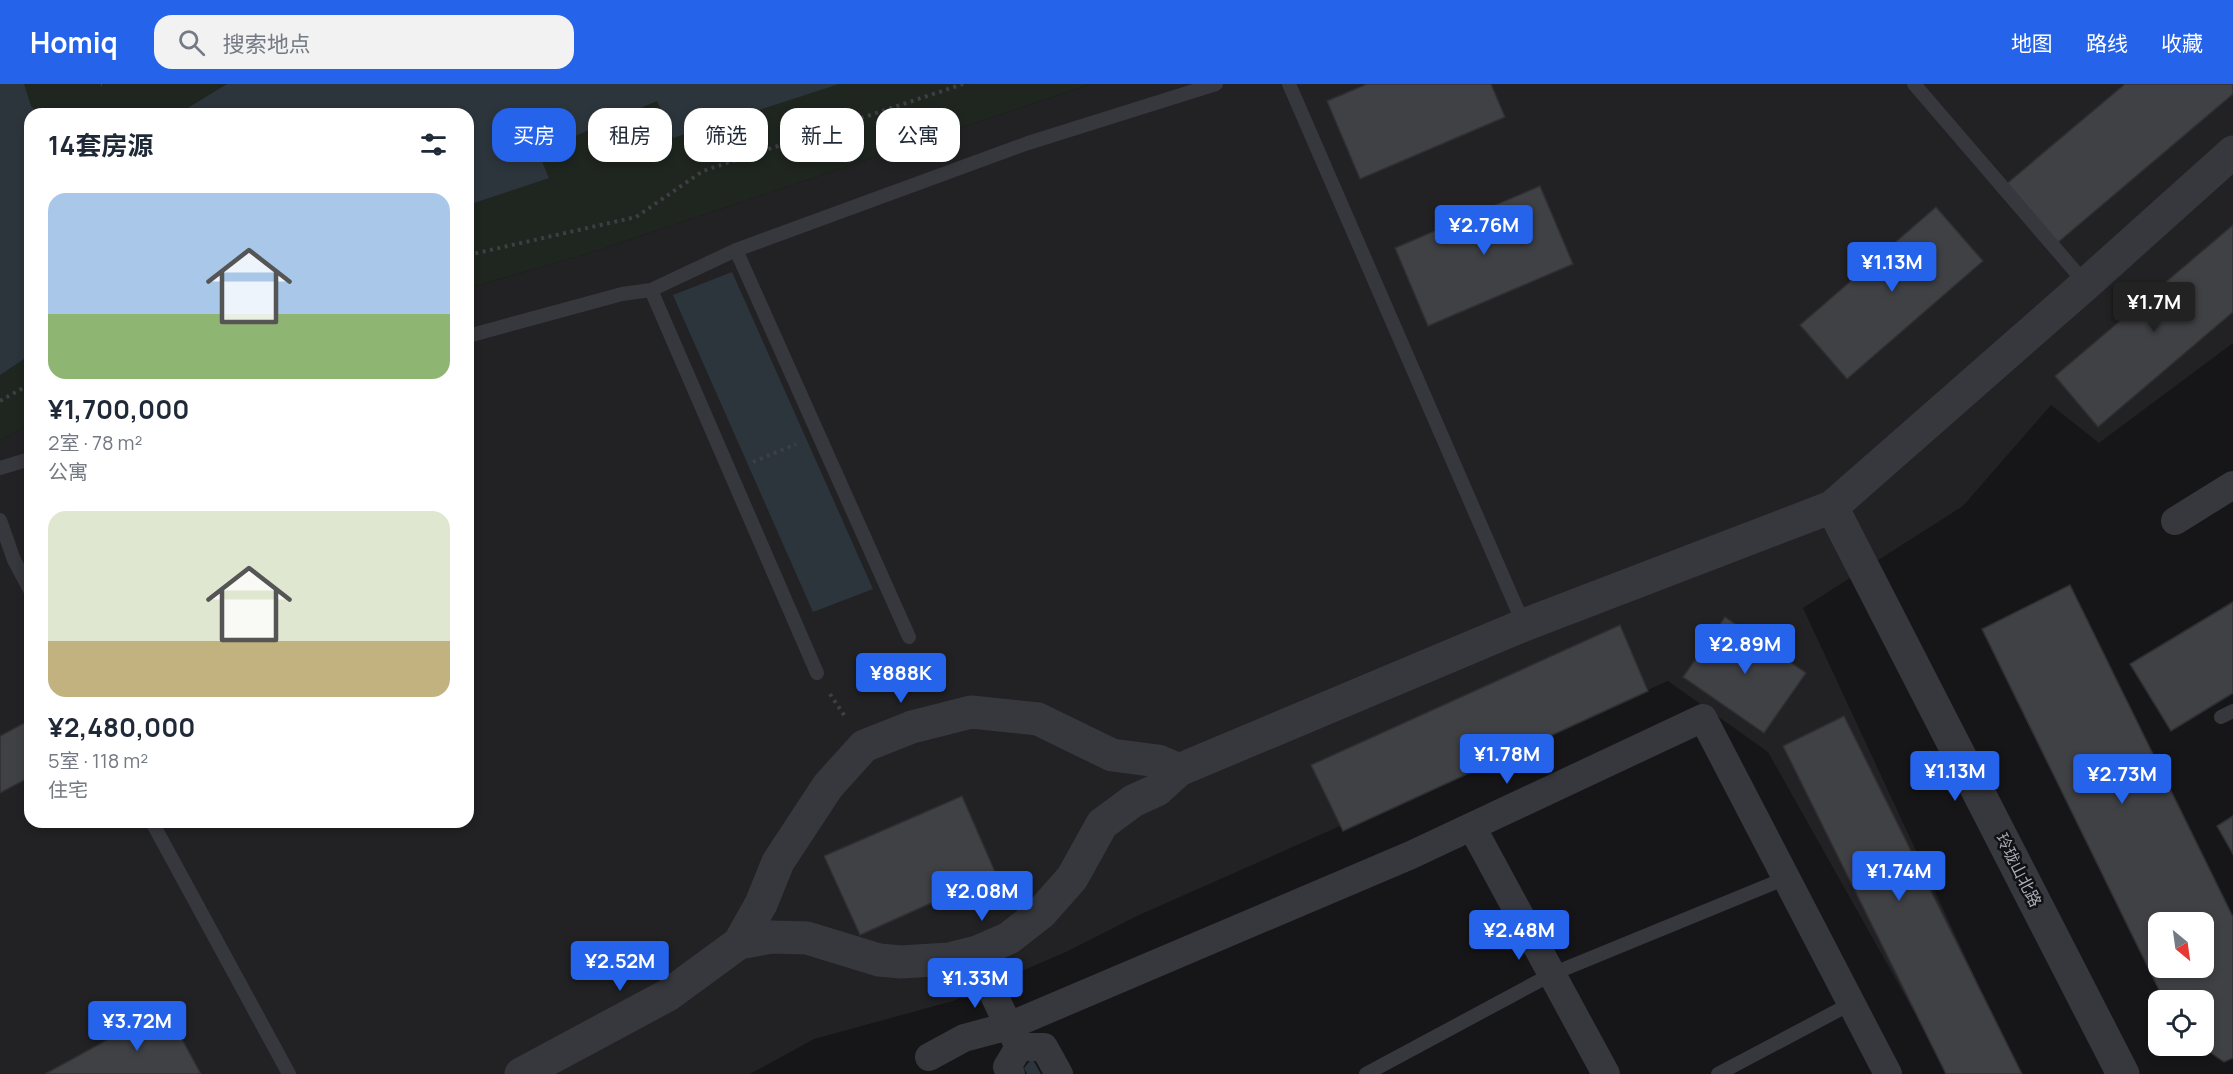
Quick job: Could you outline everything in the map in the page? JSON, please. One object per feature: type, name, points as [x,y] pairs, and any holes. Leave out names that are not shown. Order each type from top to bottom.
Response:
[{"type":"street","points":[[739,943],[772,937],[807,938],[879,960],[901,963],[949,959],[977,952],[1010,938],[1041,913],[1072,878],[1102,824],[1133,801],[1157,790],[1179,770],[1524,625],[1832,507],[2233,152]]},
{"type":"street","points":[[2175,521],[2233,485]]},
{"type":"street","name":"玲珑山北路","points":[[1832,507],[2123,1074]]},
{"type":"street","points":[[521,1074],[668,995],[739,943],[761,904],[778,861],[828,786],[864,746],[912,727],[971,712],[1038,719],[1112,756],[1158,761],[1179,770]]},
{"type":"street","points":[[1013,1049],[1411,855],[1703,718],[1888,1074]]},
{"type":"street","points":[[1472,827],[1606,1074]]},
{"type":"street","points":[[977,952],[1013,1049]]},
{"type":"street","points":[[929,1057],[964,1038],[1013,1049],[1044,1047],[1059,1074]]},
{"type":"lane","points":[[474,334],[622,294],[651,290],[736,250],[1028,143],[1216,84]]},
{"type":"lane","points":[[1289,84],[1524,625]]},
{"type":"lane","points":[[1914,84],[2086,284]]},
{"type":"lane","points":[[736,250],[909,637]]},
{"type":"lane","points":[[651,290],[817,673]]},
{"type":"lane","points":[[0,468],[24,461]]},
{"type":"lane","points":[[0,520],[14,560],[24,579]]},
{"type":"lane","points":[[155,828],[288,1074]]},
{"type":"lane","points":[[1366,1074],[1552,974],[1786,878]]},
{"type":"lane","points":[[1718,1074],[1851,1002]]},
{"type":"path","points":[[474,254],[636,217],[703,171],[963,84]]},
{"type":"path","points":[[0,400],[24,387]]},
{"type":"path","points":[[730,471],[818,434]]},
{"type":"path","points":[[909,637],[942,719]]},
{"type":"path","points":[[817,673],[864,746]]},
{"type":"shaded area","points":[[0,84],[1091,84],[960,128],[960,108],[876,108],[876,157],[864,161],[864,108],[780,108],[780,162],[860,162],[590,253],[474,286],[474,108],[24,108],[24,427],[0,441]]},
{"type":"shaded area","points":[[0,84],[24,84],[33,108],[24,108],[24,359],[0,375]]},
{"type":"shaded area","points":[[227,84],[839,84],[765,108],[684,108],[684,134],[673,138],[672,108],[660,108],[657,101],[641,108],[588,108],[588,131],[576,136],[576,108],[492,108],[492,162],[542,162],[549,178],[474,203],[474,108],[188,108]]},
{"type":"shaded area","points":[[1091,84],[2233,84],[2233,343],[2099,443],[2051,405],[1963,506],[1803,608],[2020,1074],[1949,1074],[1768,752],[1668,681],[1139,915],[1068,951],[953,1001],[814,1039],[750,1074],[0,1074],[0,441],[24,427],[24,828],[474,828],[474,286],[590,253],[876,157],[876,162],[960,162],[960,128]]},
{"type":"shaded area","points":[[732,272],[873,589],[813,612],[673,295]]},
{"type":"shaded area","points":[[1032,1058],[1041,1074],[1027,1074],[1024,1068]]},
{"type":"building","points":[[1367,84],[1491,84],[1505,117],[1360,179],[1327,101]]},
{"type":"building","points":[[2125,84],[2233,84],[2233,94],[2049,250],[1998,191]]},
{"type":"building","points":[[1540,186],[1573,264],[1428,326],[1395,248]]},
{"type":"building","points":[[1936,207],[1983,261],[1847,379],[1800,325]]},
{"type":"building","points":[[2233,225],[2233,312],[2098,427],[2055,376]]},
{"type":"building","points":[[2070,585],[2233,917],[2233,1058],[2224,1062],[2214,1055],[2214,990],[2159,990],[2153,978],[2214,978],[2214,912],[2148,912],[2148,967],[1982,629]]},
{"type":"building","points":[[2233,602],[2233,693],[2171,731],[2130,664]]},
{"type":"building","points":[[1725,617],[1806,673],[1764,733],[1683,677]]},
{"type":"building","points":[[1620,625],[1648,691],[1343,831],[1311,765]]},
{"type":"building","points":[[1844,716],[2022,1074],[1946,1074],[1783,746]]},
{"type":"building","points":[[24,723],[24,780],[0,793],[0,736]]},
{"type":"building","points":[[962,796],[996,874],[860,935],[824,856]]},
{"type":"building","points":[[2233,816],[2233,854],[2217,826]]},
{"type":"building","points":[[165,1008],[201,1074],[45,1074]]}]
